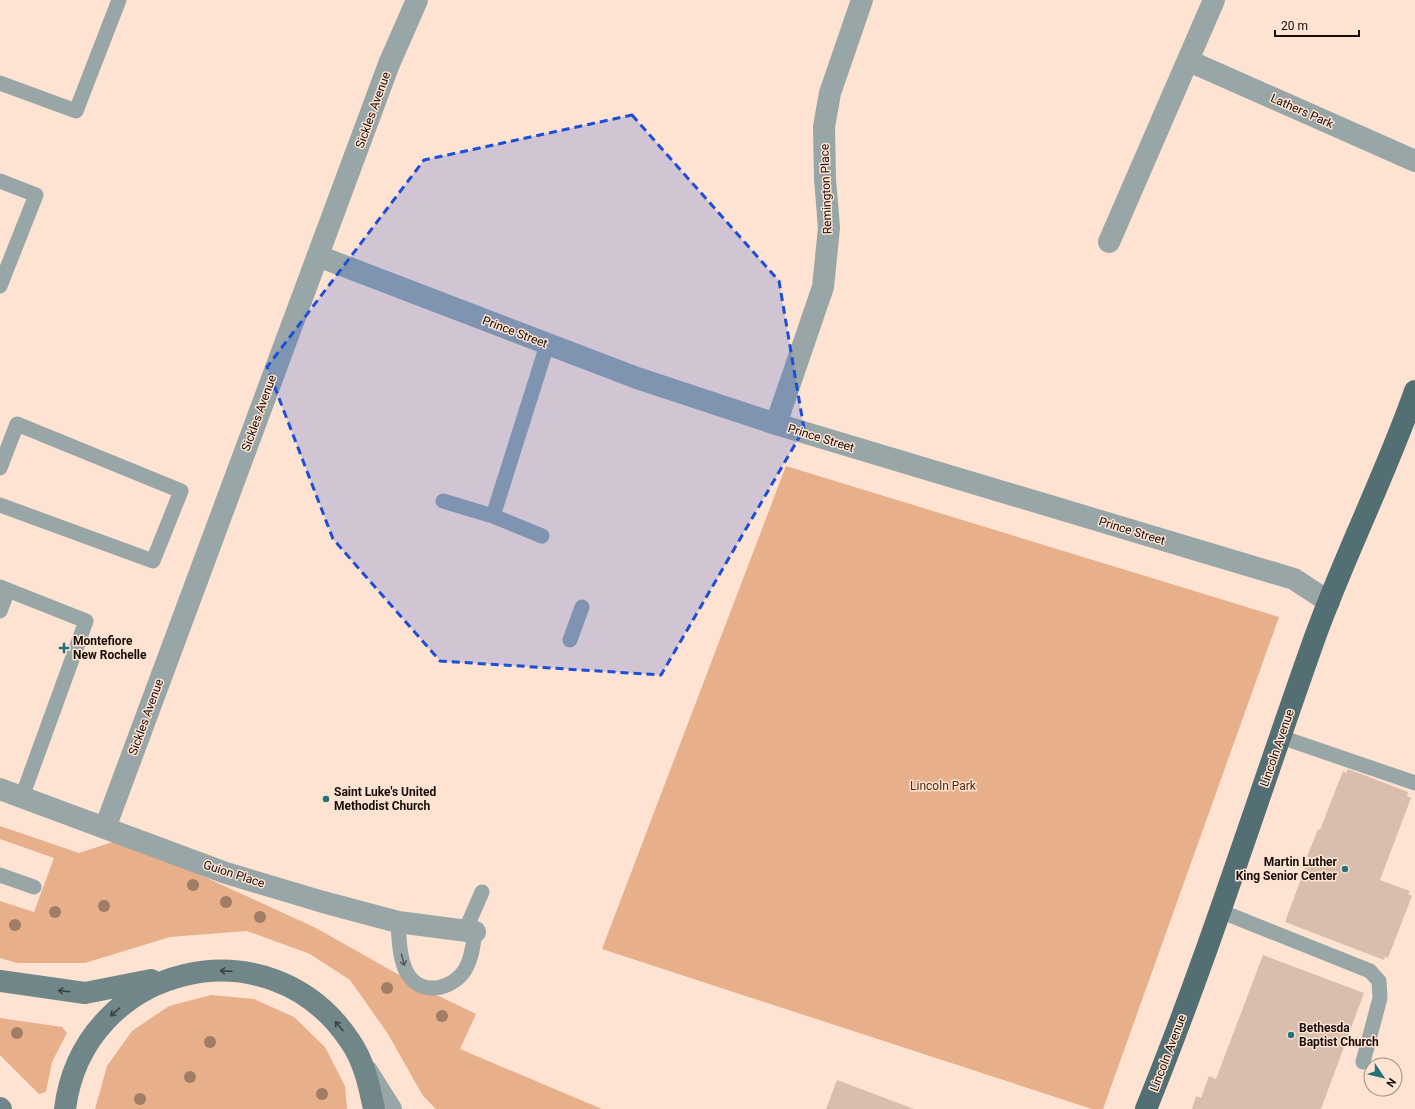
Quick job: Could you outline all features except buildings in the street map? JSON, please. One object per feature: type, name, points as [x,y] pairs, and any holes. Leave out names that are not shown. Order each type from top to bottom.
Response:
[{"type":"main road","name":"Lincoln Avenue","points":[[1146,1109],[1166,1060],[1220,911],[1329,602],[1411,417],[1415,391]]},
{"type":"main road","points":[[0,981],[85,993],[185,974],[225,970],[248,972],[268,978],[307,996],[324,1010],[339,1026],[360,1059],[369,1084],[374,1109]]},
{"type":"main road","points":[[65,1109],[73,1074],[82,1053],[95,1033],[110,1015],[128,1000],[147,988],[185,974]]},
{"type":"street","name":"Sickles Avenue","points":[[105,828],[389,64],[417,0]]},
{"type":"street","name":"Remington Place","points":[[776,424],[823,287],[829,228],[825,179],[824,127],[830,93],[862,0]]},
{"type":"street","points":[[1109,242],[1189,61],[1214,0]]},
{"type":"street","name":"Lathers Park","points":[[1189,61],[1415,161]]},
{"type":"street","name":"Prince Street","points":[[318,256],[609,368],[776,424],[1294,579],[1329,602]]},
{"type":"street","name":"Guion Place","points":[[0,789],[226,873],[323,902],[398,922],[470,932]]},
{"type":"street","points":[[360,1059],[391,1109]]},
{"type":"lane","points":[[0,83],[76,111],[119,0]]},
{"type":"lane","points":[[0,181],[36,195],[0,286]]},
{"type":"lane","points":[[493,516],[547,345]]},
{"type":"lane","points":[[0,468],[17,424],[181,491],[153,561],[0,505]]},
{"type":"lane","points":[[443,501],[493,516],[542,536]]},
{"type":"lane","points":[[0,612],[4,589],[86,621],[22,797]]},
{"type":"lane","points":[[570,640],[582,607]]},
{"type":"lane","points":[[1281,737],[1415,783]]},
{"type":"lane","points":[[0,875],[34,887]]},
{"type":"lane","points":[[398,922],[401,953],[406,971],[416,982],[426,987],[436,989],[446,986],[465,970],[471,957],[470,932],[482,892]]},
{"type":"lane","points":[[1220,911],[1370,971],[1379,981],[1380,998],[1364,1057]]},
{"type":"highlighted area","points":[[632,115],[779,281],[804,429],[661,675],[440,661],[333,539],[267,367],[424,160]]},
{"type":"green space","name":"Lincoln Park","points":[[786,466],[1279,617],[1103,1109],[1092,1109],[602,949]]},
{"type":"green space","points":[[0,826],[79,853],[122,839],[316,928],[424,989],[476,1014],[460,1049],[602,1109],[436,1109],[423,1096],[388,1034],[350,980],[310,954],[247,931],[170,937],[85,963],[17,963],[0,958],[0,901],[34,912],[54,858],[0,839]]},
{"type":"green space","points":[[211,995],[254,999],[294,1017],[325,1047],[345,1086],[347,1109],[95,1109],[107,1066],[132,1031],[169,1006]]},
{"type":"green space","points":[[0,1018],[62,1027],[67,1033],[52,1062],[46,1092],[39,1094],[0,1055]]},
{"type":"place","name":"Montefiore New Rochelle","points":[[64,648]]},
{"type":"place","name":"Saint Luke's United Methodist Church","points":[[326,799]]},
{"type":"place","name":"Martin Luther King Senior Center","points":[[1345,869]]},
{"type":"place","name":"Bethesda Baptist Church","points":[[1291,1035]]}]
